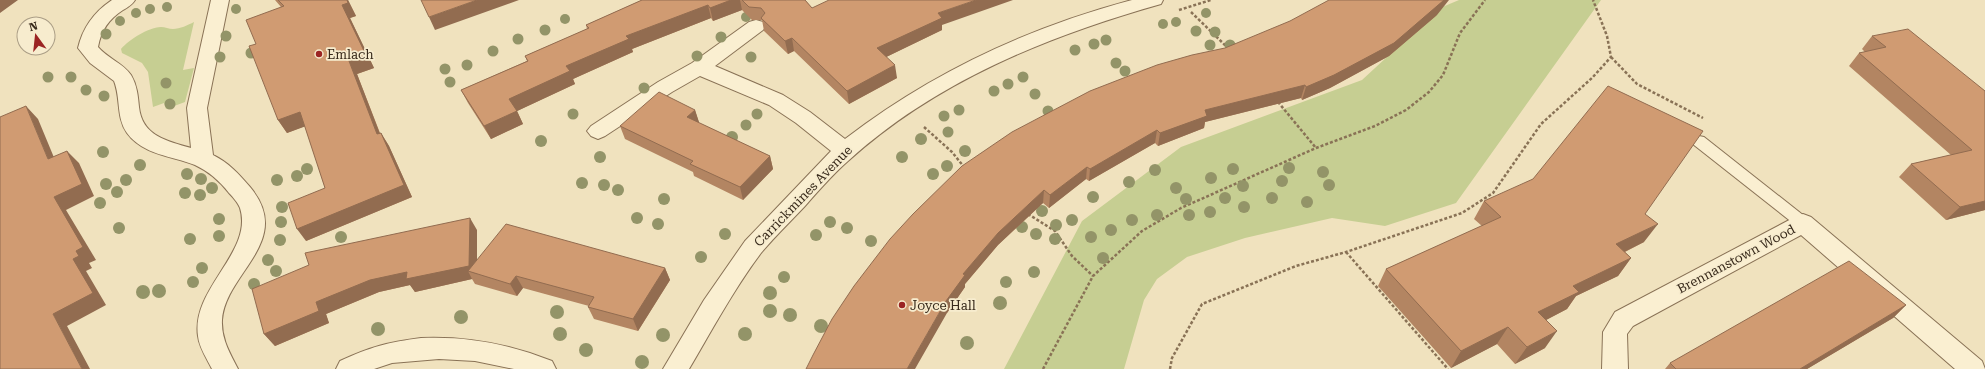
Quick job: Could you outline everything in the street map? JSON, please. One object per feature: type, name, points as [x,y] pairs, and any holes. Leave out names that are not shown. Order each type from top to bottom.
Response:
[{"type":"street","points":[[126,0],[103,15],[94,26],[88,48],[97,59],[122,76],[126,84],[131,121],[134,128],[153,143],[168,151],[203,160],[219,169],[231,179],[251,205],[253,216],[252,229],[245,250],[214,304],[211,317],[210,334],[215,351],[225,369]]},
{"type":"street","points":[[203,160],[197,108],[220,0]]},
{"type":"street","name":"Carrickmines Avenue","points":[[676,369],[753,247],[845,151],[906,106],[954,76],[1008,49],[1091,18],[1154,0]]},
{"type":"street","points":[[598,131],[699,68],[756,26]]},
{"type":"street","points":[[699,68],[750,87],[777,101],[811,124],[845,151]]},
{"type":"street","name":"Brennanstown Wood","points":[[1615,369],[1615,332],[1624,319],[1803,224],[1973,369]]},
{"type":"street","points":[[349,369],[381,355],[415,350],[446,348],[478,350],[506,356],[543,369]]},
{"type":"lane","points":[[1699,141],[1803,224]]},
{"type":"path","points":[[1176,10],[1211,0]]},
{"type":"path","points":[[1043,369],[1093,276],[1142,231],[1181,208],[1316,148],[1375,126],[1406,110],[1429,92],[1443,75],[1460,33],[1485,0]]},
{"type":"path","points":[[1170,369],[1172,358],[1202,304],[1283,271],[1346,252],[1462,213],[1493,193],[1541,124],[1592,78],[1611,57],[1607,36],[1593,0]]},
{"type":"path","points":[[1191,12],[1230,50]]},
{"type":"path","points":[[1276,99],[1316,148]]},
{"type":"path","points":[[924,127],[952,152],[969,172]]},
{"type":"path","points":[[1026,213],[1055,231],[1072,256],[1093,276]]},
{"type":"path","points":[[1346,252],[1448,369]]},
{"type":"green space","points":[[1459,0],[1601,0],[1456,203],[1385,226],[1332,218],[1245,238],[1187,257],[1157,279],[1144,300],[1124,369],[1004,369],[1082,221],[1181,147],[1362,80],[1440,8]]},
{"type":"green space","points":[[194,22],[183,70],[194,68],[185,102],[166,109],[164,103],[153,107],[148,72],[142,63],[122,53],[121,49],[129,41],[150,29],[161,27],[176,29]]},
{"type":"building","points":[[278,0],[347,0],[348,3],[342,5],[366,55],[349,61],[377,134],[381,133],[404,185],[297,229],[288,203],[325,188],[300,112],[278,120],[249,46],[256,44],[246,20],[284,6]]},
{"type":"building","points":[[421,0],[477,0],[429,17]]},
{"type":"building","points":[[642,0],[731,0],[710,8],[708,5],[626,36],[629,39],[566,66],[570,71],[509,99],[517,111],[484,126],[461,90],[528,61],[525,56],[589,28],[586,25]]},
{"type":"building","points":[[742,0],[805,0],[812,8],[829,0],[976,0],[938,13],[942,18],[877,48],[895,65],[847,91],[792,38],[785,41],[761,18],[765,13],[761,8],[749,7]]},
{"type":"building","points":[[1329,0],[1444,0],[1394,43],[1334,75],[1306,87],[1305,85],[1205,110],[1207,116],[1160,133],[1157,130],[1090,169],[1087,167],[1050,195],[1044,190],[998,233],[963,274],[965,275],[946,301],[907,369],[806,369],[832,319],[854,286],[890,239],[962,166],[1012,132],[1090,91],[1157,65],[1192,55],[1225,48],[1290,21]]},
{"type":"building","points":[[1908,29],[1985,91],[1985,201],[1960,207],[1911,164],[1972,150],[1859,53],[1886,47],[1872,36]]},
{"type":"building","points":[[1608,86],[1703,131],[1645,214],[1658,224],[1616,244],[1631,258],[1573,286],[1579,292],[1538,312],[1557,331],[1527,347],[1508,327],[1461,351],[1386,269],[1501,217],[1484,201],[1533,179]]},
{"type":"building","points":[[659,92],[695,110],[687,117],[770,156],[740,187],[690,164],[693,161],[620,126]]},
{"type":"building","points":[[26,106],[48,159],[67,151],[82,184],[54,197],[83,247],[76,251],[79,256],[73,259],[93,293],[53,314],[82,369],[0,369],[0,117]]},
{"type":"building","points":[[470,218],[469,266],[406,279],[407,272],[370,280],[316,302],[319,311],[264,334],[252,289],[309,265],[305,253]]},
{"type":"building","points":[[506,224],[665,268],[633,319],[588,307],[594,297],[516,276],[510,284],[468,271]]},
{"type":"building","points":[[1849,261],[1906,305],[1800,369],[1676,369],[1670,363]]},
{"type":"place","name":"Emlach","points":[[319,54]]},
{"type":"place","name":"Joyce Hall","points":[[902,305]]}]
